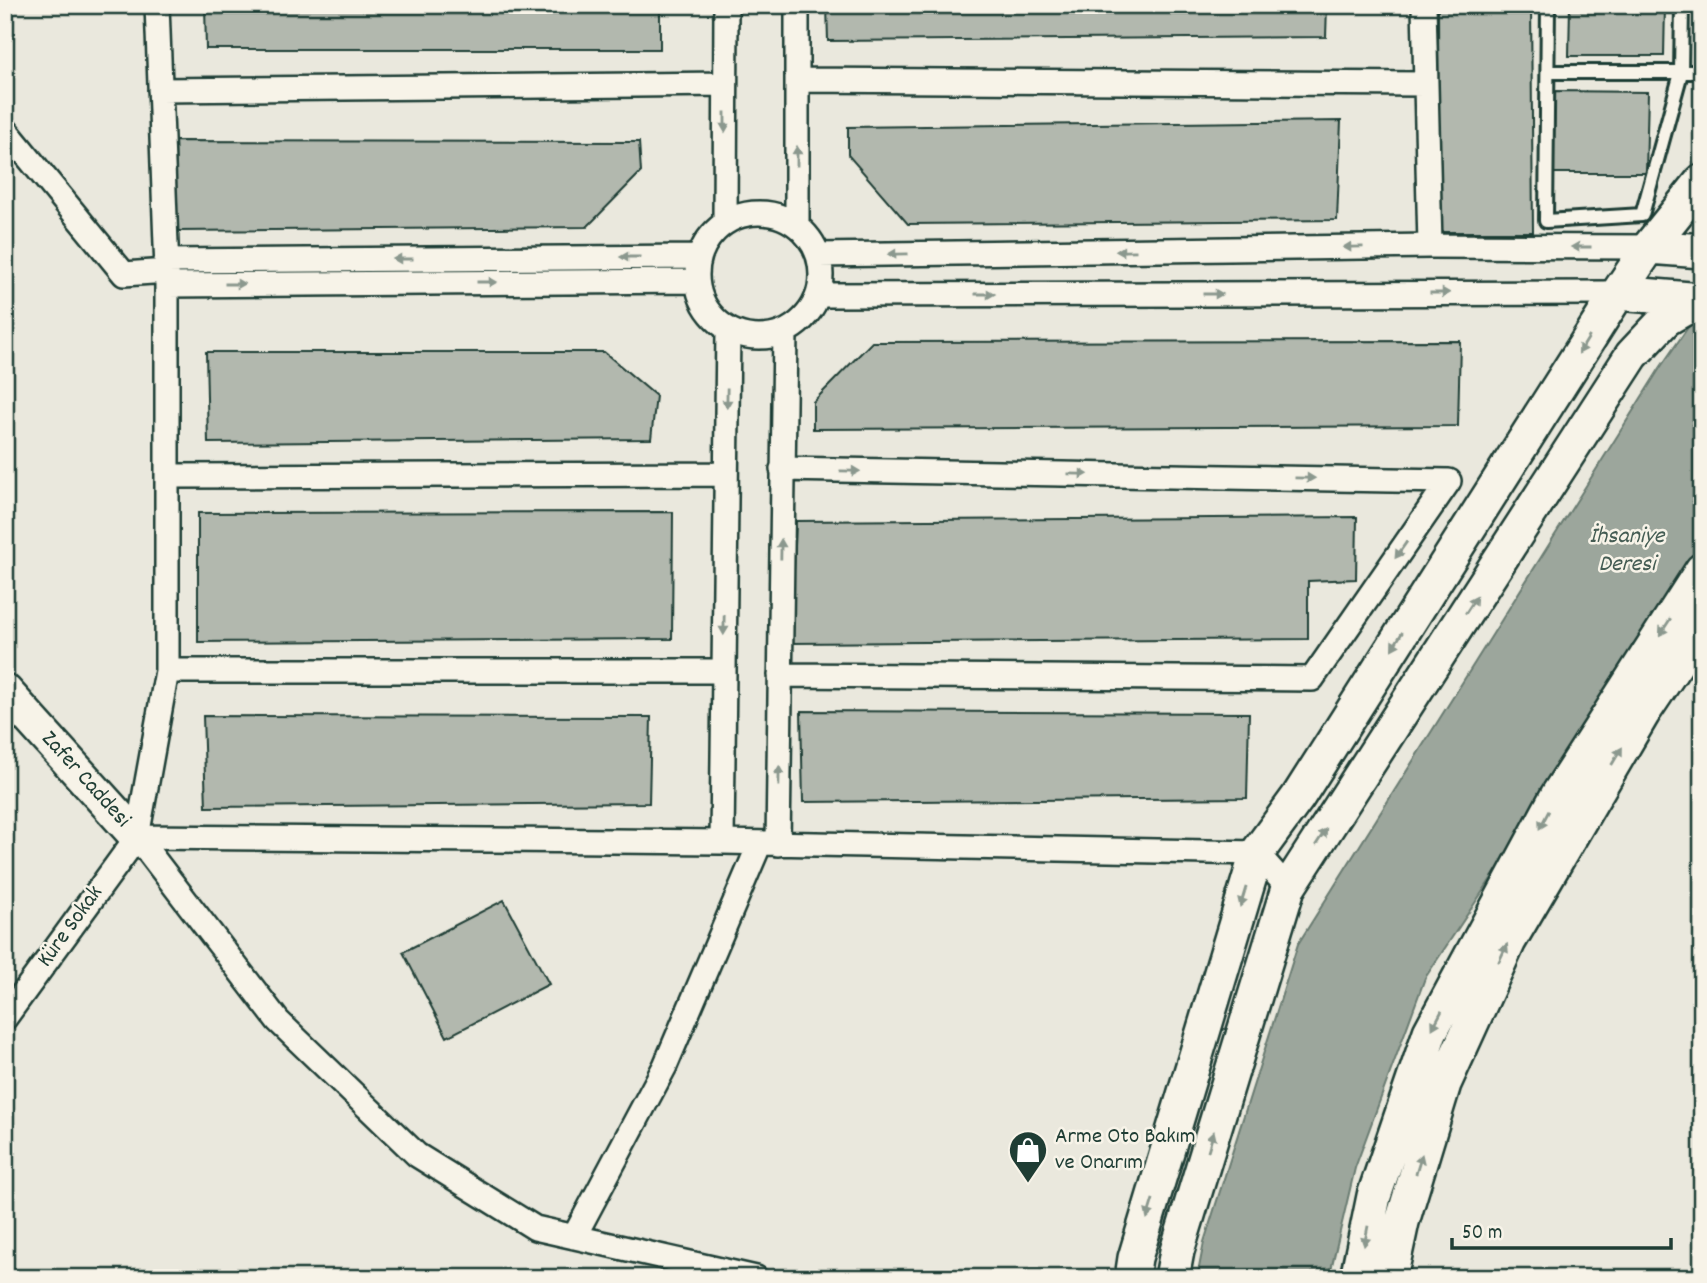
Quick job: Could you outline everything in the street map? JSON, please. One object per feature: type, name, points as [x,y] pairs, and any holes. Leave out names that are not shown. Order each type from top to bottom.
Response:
[{"type":"main road","points":[[1132,1278],[1135,1258],[1257,853],[1298,797],[1618,293],[1649,247],[1702,181]]},
{"type":"main road","points":[[1649,247],[1702,251]]},
{"type":"main road","points":[[1618,293],[1701,300]]},
{"type":"main road","points":[[1172,1278],[1177,1251],[1289,888],[1632,355],[1666,319],[1701,300]]},
{"type":"main road","points":[[1357,1278],[1374,1196],[1430,1032],[1557,796],[1702,570]]},
{"type":"main road","points":[[1390,1278],[1402,1222],[1444,1084],[1509,941],[1643,713],[1702,625]]},
{"type":"main road","name":"Zafer Caddesi","points":[[5,691],[137,837]]},
{"type":"street","points":[[157,5],[167,272],[167,671],[137,837],[278,1021],[417,1155],[535,1228],[756,1278]]},
{"type":"street","points":[[725,222],[726,5]]},
{"type":"street","points":[[797,5],[797,225]]},
{"type":"street","points":[[1424,5],[1430,246]]},
{"type":"street","points":[[798,80],[1426,84]]},
{"type":"street","points":[[160,90],[725,84]]},
{"type":"street","points":[[5,129],[124,274],[699,257]]},
{"type":"street","points":[[749,213],[774,213],[797,225],[810,238],[819,255],[822,275],[819,295],[805,317],[785,332],[766,337],[746,336],[728,330],[713,317],[701,300],[696,281],[699,257],[708,237],[725,222],[749,213]]},
{"type":"street","points":[[819,255],[1430,246],[1649,247]]},
{"type":"street","points":[[167,272],[696,281]]},
{"type":"street","points":[[819,295],[1618,293]]},
{"type":"street","points":[[722,842],[728,330]]},
{"type":"street","points":[[574,1237],[665,1066],[769,844],[780,675],[785,332]]},
{"type":"street","points":[[780,675],[1312,679],[1449,481],[782,469]]},
{"type":"street","points":[[167,476],[725,474]]},
{"type":"street","points":[[167,671],[724,671]]},
{"type":"street","points":[[137,837],[722,842],[1257,853],[1289,888]]},
{"type":"street","name":"Küre Sokak","points":[[5,1018],[137,837]]},
{"type":"lane","points":[[1548,5],[1546,221],[1642,215],[1681,73],[1682,5]]},
{"type":"lane","points":[[1549,72],[1702,72]]},
{"type":"water","name":"İhsaniye Deresi","points":[[1702,307],[1702,562],[1425,978],[1355,1168],[1329,1278],[1197,1278],[1204,1242],[1298,944],[1660,368]]},
{"type":"building","points":[[205,5],[660,5],[660,49],[206,49]]},
{"type":"building","points":[[827,5],[1327,5],[1326,37],[828,41]]},
{"type":"building","points":[[1438,5],[1531,5],[1533,232],[1439,232]]},
{"type":"building","points":[[1570,5],[1665,5],[1664,56],[1569,56]]},
{"type":"building","points":[[1553,91],[1648,92],[1646,173],[1552,173]]},
{"type":"building","points":[[1341,121],[1337,220],[908,224],[848,155],[848,127]]},
{"type":"building","points":[[175,141],[639,142],[641,172],[587,227],[177,231]]},
{"type":"building","points":[[1460,341],[1458,426],[813,429],[813,402],[872,342]]},
{"type":"building","points":[[206,352],[604,352],[656,396],[651,439],[208,443]]},
{"type":"building","points":[[673,512],[672,639],[198,642],[198,513]]},
{"type":"building","points":[[1357,517],[1356,579],[1308,581],[1308,639],[791,643],[796,521]]},
{"type":"building","points":[[801,711],[1249,713],[1247,798],[803,802]]},
{"type":"building","points":[[203,716],[651,717],[649,803],[206,807]]},
{"type":"building","points":[[504,900],[549,984],[447,1037],[403,952]]},
{"type":"place","name":"Arme Oto Bakım ve Onarım","points":[[1028,1184]]}]
